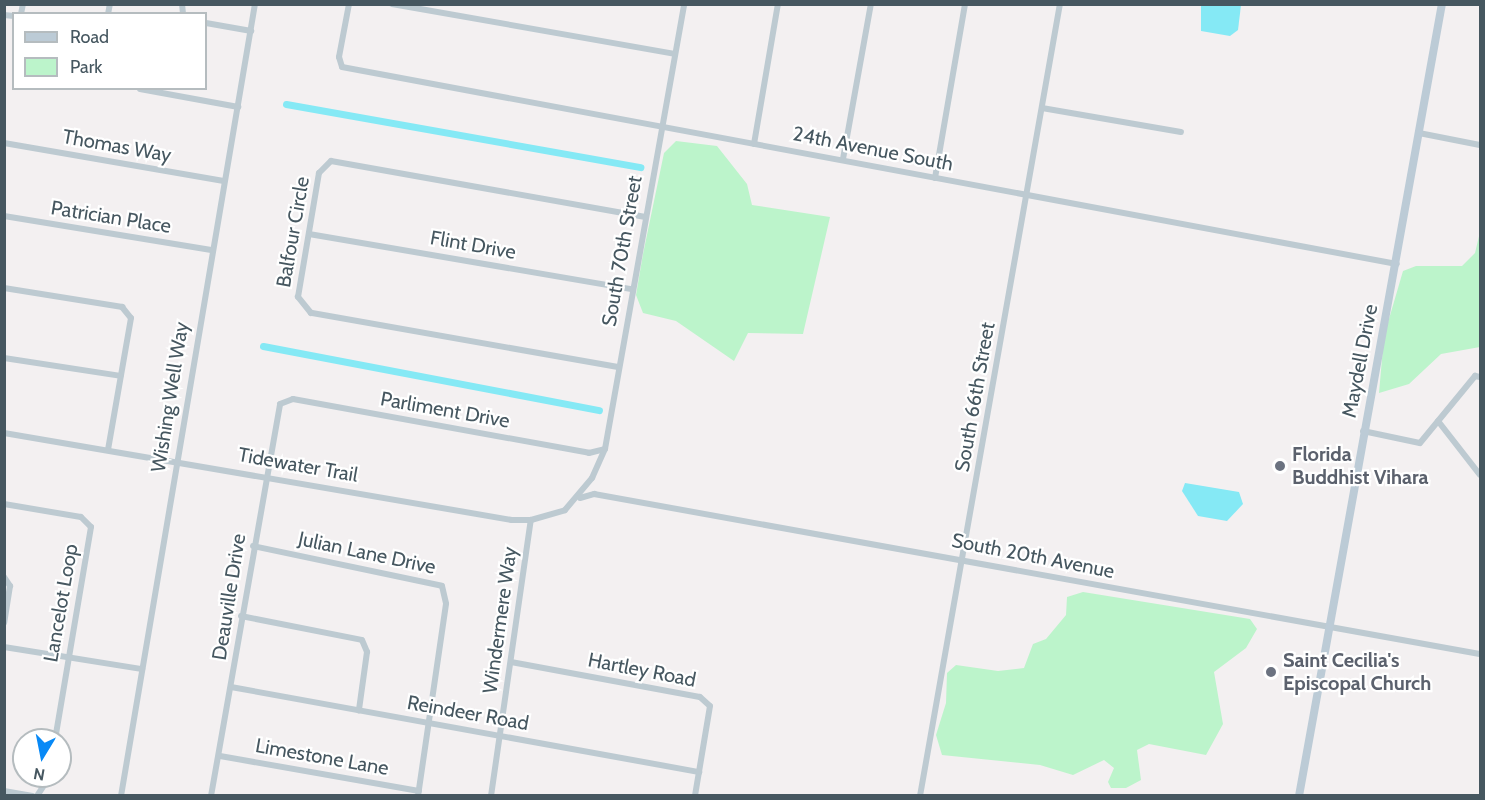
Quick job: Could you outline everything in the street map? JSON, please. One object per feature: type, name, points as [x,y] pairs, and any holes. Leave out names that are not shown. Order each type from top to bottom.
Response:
[{"type":"street","name":"Wishing Well Way","points":[[121,795],[211,250],[255,4]]},
{"type":"street","name":"24th Avenue South","points":[[349,4],[339,57],[342,67],[662,128],[843,159],[1026,197],[1397,264]]},
{"type":"street","points":[[392,4],[675,54]]},
{"type":"street","name":"South 70th Street","points":[[580,498],[605,449],[631,289],[684,4]]},
{"type":"street","points":[[754,144],[778,4]]},
{"type":"street","points":[[843,159],[871,4]]},
{"type":"street","points":[[935,178],[965,4]]},
{"type":"street","name":"South 66th Street","points":[[920,795],[964,559],[1060,4]]},
{"type":"street","name":"Maydell Drive","points":[[1299,795],[1363,431],[1397,264],[1442,4]]},
{"type":"street","points":[[207,23],[251,31]]},
{"type":"street","points":[[146,90],[238,106]]},
{"type":"street","points":[[1042,108],[1181,132]]},
{"type":"street","points":[[1419,133],[1480,145]]},
{"type":"street","name":"Thomas Way","points":[[4,143],[224,181]]},
{"type":"street","name":"Balfour Circle","points":[[618,367],[304,310],[298,297],[320,173],[332,161],[644,217]]},
{"type":"street","name":"Patrician Place","points":[[4,216],[211,250]]},
{"type":"street","name":"Flint Drive","points":[[309,234],[631,289]]},
{"type":"street","points":[[4,288],[122,307],[131,318],[108,450]]},
{"type":"street","points":[[4,358],[121,376]]},
{"type":"street","points":[[1363,431],[1420,443],[1475,376],[1480,377]]},
{"type":"street","name":"Parliment Drive","points":[[280,404],[293,399],[589,453],[605,449]]},
{"type":"street","name":"Deauville Drive","points":[[212,795],[253,546],[280,404]]},
{"type":"street","points":[[1438,421],[1480,475]]},
{"type":"street","name":"Tidewater Trail","points":[[4,433],[531,520],[565,510],[580,498]]},
{"type":"street","name":"South 20th Avenue","points":[[580,498],[594,494],[1480,654]]},
{"type":"street","name":"Lancelot Loop","points":[[4,504],[81,517],[91,527],[57,728]]},
{"type":"street","name":"Windermere Way","points":[[491,795],[531,520]]},
{"type":"street","name":"Julian Lane Drive","points":[[253,546],[442,586],[446,604],[418,793]]},
{"type":"street","points":[[4,577],[10,586],[4,623]]},
{"type":"street","points":[[241,616],[362,640],[368,652],[359,710]]},
{"type":"street","points":[[4,647],[142,669]]},
{"type":"street","name":"Hartley Road","points":[[511,662],[700,697],[710,706],[695,795]]},
{"type":"street","name":"Reindeer Road","points":[[231,687],[699,772]]},
{"type":"street","name":"Limestone Lane","points":[[220,756],[418,793]]},
{"type":"street","points":[[4,791],[33,795]]},
{"type":"green space","points":[[676,141],[717,146],[747,184],[752,205],[830,217],[803,334],[748,333],[734,361],[676,321],[643,313],[636,295],[643,254],[664,153]]},
{"type":"green space","points":[[1480,232],[1480,347],[1441,354],[1409,384],[1379,393],[1384,336],[1403,271],[1416,266],[1462,266],[1475,253]]},
{"type":"green space","points":[[1083,592],[1250,619],[1257,629],[1246,648],[1214,672],[1223,724],[1206,755],[1149,744],[1137,750],[1141,780],[1126,788],[1111,788],[1108,782],[1114,768],[1104,760],[1073,775],[1040,765],[942,755],[936,735],[946,703],[947,673],[956,665],[998,671],[1024,668],[1033,644],[1046,639],[1066,615],[1067,597]]},
{"type":"water","points":[[1201,5],[1241,5],[1238,30],[1230,36],[1201,31]]},
{"type":"water","points":[[1185,483],[1239,492],[1243,504],[1227,521],[1198,516],[1182,491]]},
{"type":"waterway","points":[[286,104],[640,167]]},
{"type":"waterway","points":[[263,346],[599,410]]},
{"type":"place","name":"Florida Buddhist Vihara","points":[[1280,466]]},
{"type":"place","name":"Saint Cecilia's Episcopal Church","points":[[1271,672]]}]
